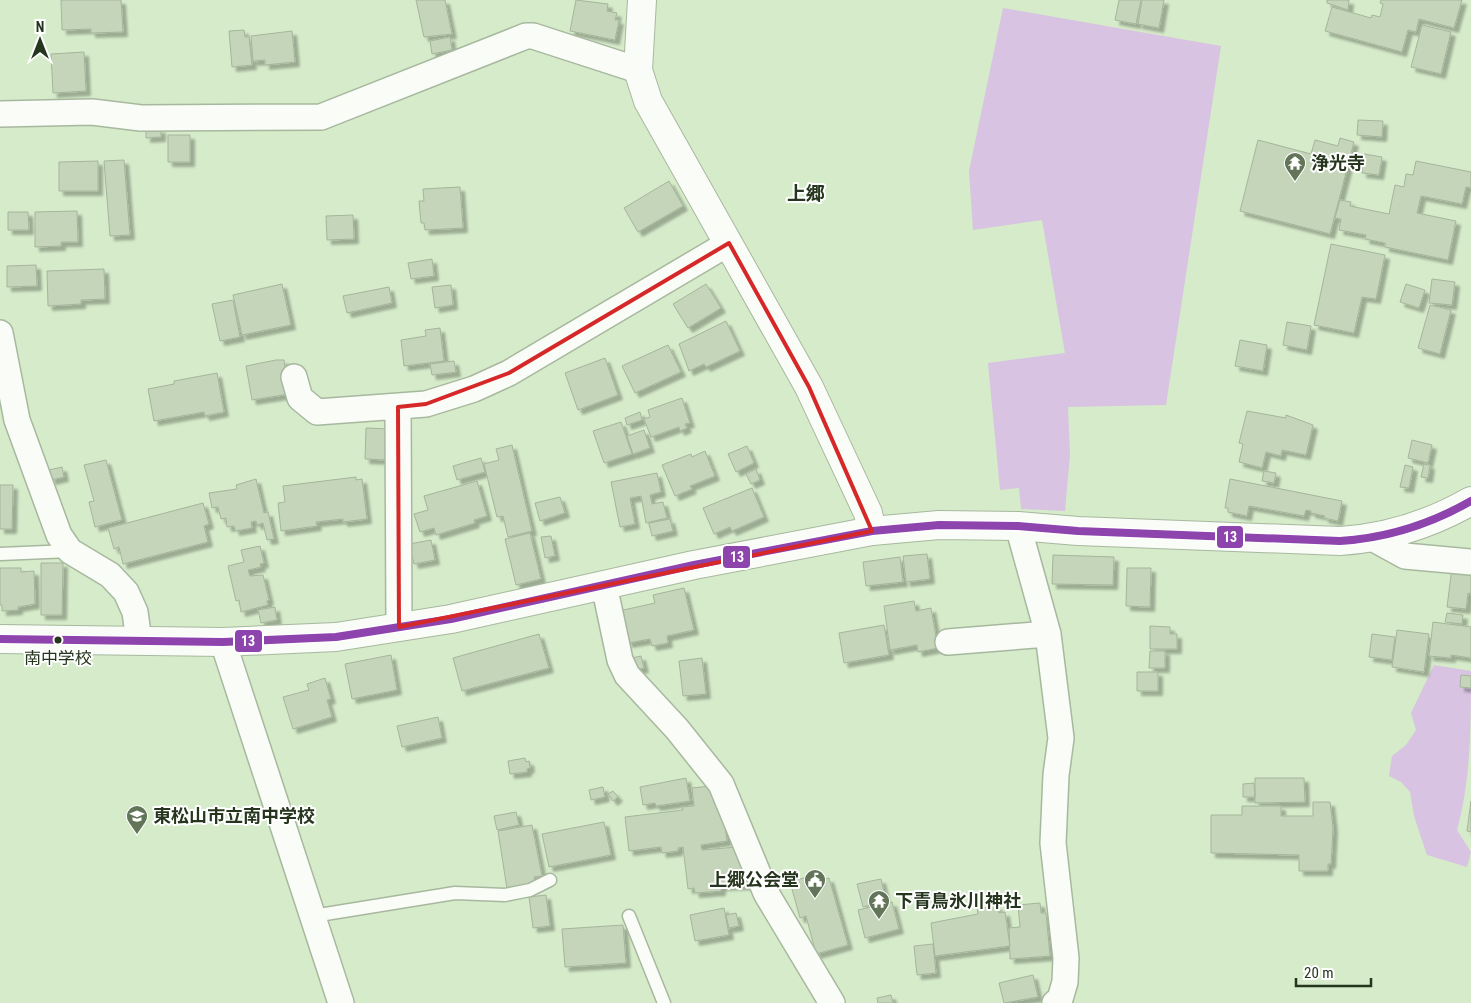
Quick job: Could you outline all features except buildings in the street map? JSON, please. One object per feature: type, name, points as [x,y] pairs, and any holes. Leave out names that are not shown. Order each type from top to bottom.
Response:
[{"type":"main road","points":[[642,0],[638,70],[642,87],[653,110],[809,386],[868,513],[872,531]]},
{"type":"main road","points":[[0,639],[223,642],[336,637],[400,627],[604,586],[694,564],[872,531],[939,525],[1018,526],[1304,541],[1374,538],[1411,530],[1471,501]]},
{"type":"street","points":[[0,114],[92,112],[141,118],[321,117],[526,36],[533,36],[638,70]]},
{"type":"street","points":[[294,377],[300,398],[318,412],[426,404],[474,389],[509,373],[729,243]]},
{"type":"street","points":[[0,333],[2,363],[20,428],[59,535],[70,551],[110,575],[126,592],[135,612],[139,641]]},
{"type":"street","points":[[398,407],[400,627]]},
{"type":"street","points":[[1018,526],[1048,634],[1061,738],[1056,775],[1053,843],[1066,958],[1065,982],[1061,1002]]},
{"type":"street","points":[[1374,538],[1405,556],[1471,562]]},
{"type":"street","points":[[604,586],[620,660],[627,675],[678,729],[721,784],[766,893],[832,1003]]},
{"type":"street","points":[[948,642],[1048,634]]},
{"type":"street","points":[[223,642],[341,1003]]},
{"type":"lane","points":[[0,554],[70,551]]},
{"type":"lane","points":[[313,916],[455,893],[505,895],[530,890],[550,880]]},
{"type":"lane","points":[[629,916],[664,1003]]},
{"type":"highlighted area","points":[[729,243],[809,387],[872,531],[399,627],[398,407],[426,404],[509,373]]},
{"type":"shaded area","points":[[1003,8],[1221,46],[1166,405],[1068,407],[1070,455],[1065,511],[1021,509],[1019,488],[1000,490],[988,363],[1065,353],[1042,220],[973,230],[969,171]]},
{"type":"shaded area","points":[[1434,665],[1471,671],[1468,771],[1457,830],[1471,852],[1467,867],[1427,855],[1414,816],[1410,792],[1401,782],[1389,776],[1392,756],[1406,745],[1416,730],[1411,713]]},
{"type":"transit line","name":"13","points":[[0,639],[223,642],[336,637],[451,619],[694,565],[872,531],[939,525],[1018,526],[1078,531],[1340,541],[1375,537],[1408,529],[1440,517],[1471,501]]},
{"type":"place","name":"浄光寺","points":[[1295,182]]},
{"type":"place","name":"南中学校","points":[[58,640]]},
{"type":"place","name":"東松山市立南中学校","points":[[137,835]]},
{"type":"place","name":"上郷公会堂","points":[[815,899]]},
{"type":"place","name":"下青鳥氷川神社","points":[[879,920]]},
{"type":"district","name":"上郷","points":[[806,193]]}]
